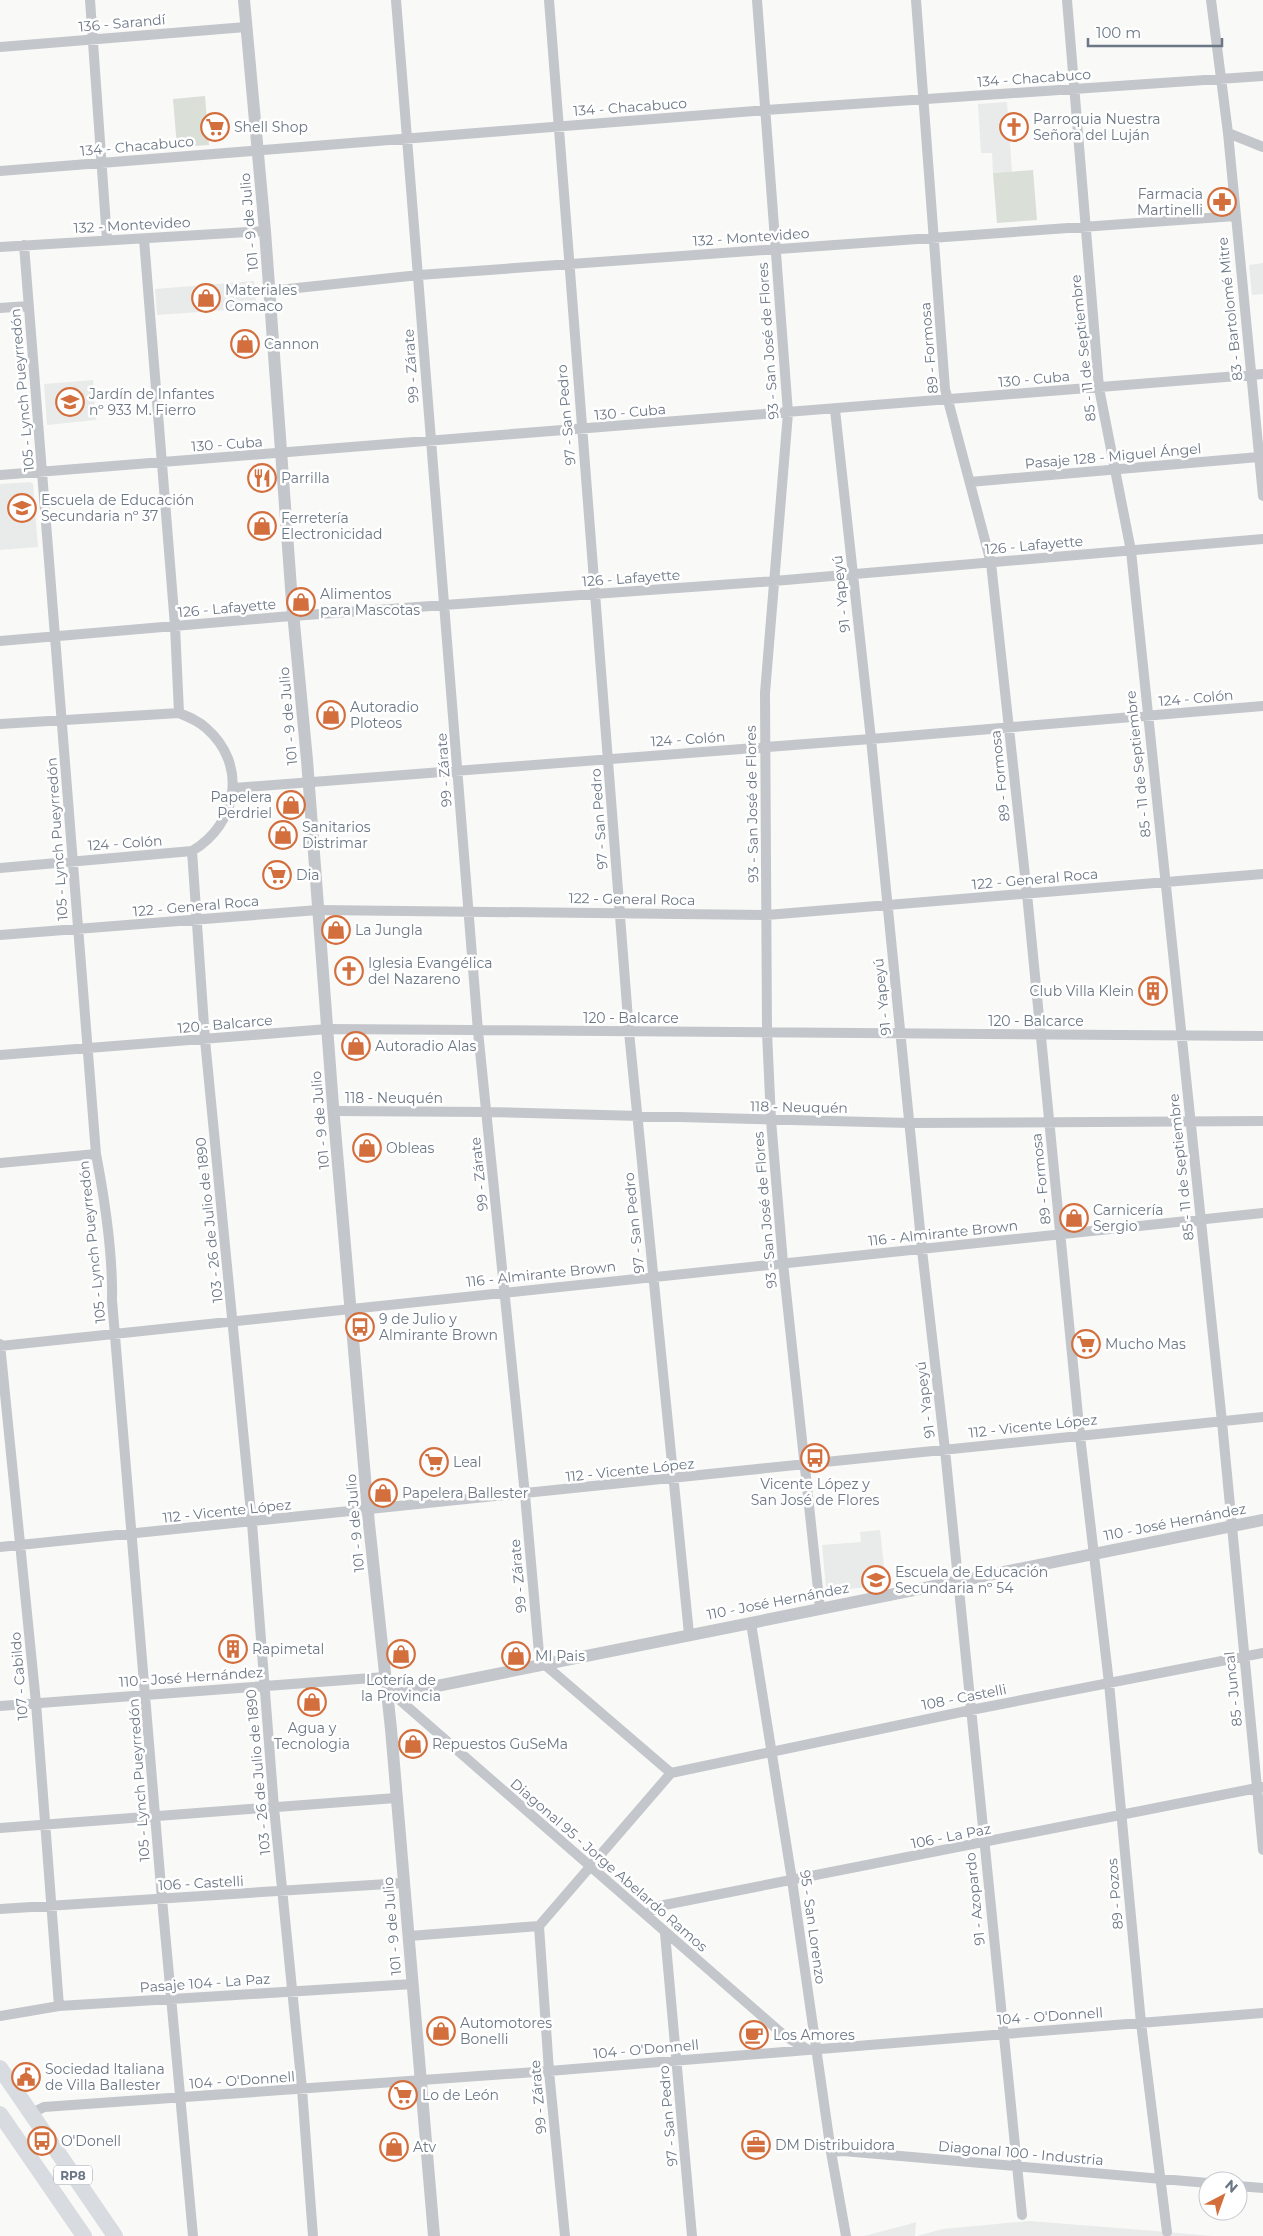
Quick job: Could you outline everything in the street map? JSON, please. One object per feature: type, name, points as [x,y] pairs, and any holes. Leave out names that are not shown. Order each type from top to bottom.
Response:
[{"type":"main road","name":"RP8","points":[[0,2068],[115,2236]]},
{"type":"main road","name":"RP8","points":[[0,2114],[84,2236]]},
{"type":"street","points":[[90,0],[107,240]]},
{"type":"street","name":"101 - 9 de Julio","points":[[244,0],[265,232],[334,1111],[368,1510],[385,1677],[391,1696],[396,1798],[434,2236]]},
{"type":"street","name":"99 - Zárate","points":[[396,0],[419,275],[430,442],[446,606],[478,1030],[525,1494],[539,1653],[544,1664]]},
{"type":"street","name":"97 - San Pedro","points":[[549,0],[557,126],[609,759],[629,1032],[689,1634]]},
{"type":"street","name":"93 - San José de Flores","points":[[758,0],[788,413],[766,677],[767,1032],[771,1120],[783,1263],[820,1608]]},
{"type":"street","name":"89 - Formosa","points":[[916,0],[947,400],[991,563],[1027,894],[1080,1436],[1095,1554]]},
{"type":"street","name":"85 - 11 de Septiembre","points":[[1067,0],[1099,388],[1113,469],[1131,551],[1180,1036],[1222,1422],[1231,1526]]},
{"type":"street","name":"83 - Bartolomé Mitre","points":[[1212,0],[1228,133],[1263,496]]},
{"type":"street","name":"136 - Sarandí","points":[[0,47],[246,26]]},
{"type":"street","name":"134 - Chacabuco","points":[[0,172],[766,110],[1263,76]]},
{"type":"street","points":[[1228,133],[1263,147]]},
{"type":"street","name":"132 - Montevideo","points":[[269,291],[419,275],[776,248],[934,240],[1085,226],[1235,216]]},
{"type":"street","name":"132 - Montevideo","points":[[0,246],[265,232]]},
{"type":"street","points":[[144,239],[175,626],[179,713]]},
{"type":"street","name":"105 - Lynch Pueyrredón","points":[[24,245],[96,1154],[102,1187],[112,1280],[131,1535],[193,2236]]},
{"type":"street","points":[[0,308],[28,306]]},
{"type":"street","name":"130 - Cuba","points":[[0,475],[835,410],[1263,374]]},
{"type":"street","name":"91 - Yapeyú","points":[[835,410],[871,739],[922,1250],[945,1450],[956,1581]]},
{"type":"street","name":"Pasaje 128 - Miguel Ángel","points":[[970,482],[1259,457]]},
{"type":"street","name":"126 - Lafayette","points":[[0,641],[774,581],[1263,540]]},
{"type":"street","name":"124 - Colón","points":[[234,788],[871,739],[1263,706]]},
{"type":"street","points":[[0,724],[179,713],[206,728],[217,739],[229,764],[234,788],[232,801],[220,826],[205,842],[192,851]]},
{"type":"street","name":"124 - Colón","points":[[0,868],[192,851]]},
{"type":"street","name":"103 - 26 de Julio de 1890","points":[[192,851],[205,1040],[252,1522],[274,1808],[302,2089],[313,2236]]},
{"type":"street","name":"122 - General Roca","points":[[0,935],[318,910],[767,915],[1263,874]]},
{"type":"street","name":"120 - Balcarce","points":[[0,1055],[328,1029],[1263,1036]]},
{"type":"street","name":"118 - Neuquén","points":[[334,1111],[486,1112],[910,1123],[1263,1121]]},
{"type":"street","points":[[0,1163],[96,1154]]},
{"type":"street","name":"116 - Almirante Brown","points":[[0,1345],[1263,1213]]},
{"type":"street","name":"107 - Cabildo","points":[[0,1345],[36,1703],[59,2006]]},
{"type":"street","name":"112 - Vicente López","points":[[0,1547],[1263,1417]]},
{"type":"street","name":"110 - José Hernández","points":[[391,1696],[689,1634],[1263,1520]]},
{"type":"street","name":"85 - Juncal","points":[[1231,1526],[1260,1788],[1263,1850]]},
{"type":"street","name":"89 - Pozos","points":[[1095,1554],[1141,2023],[1167,2232]]},
{"type":"street","name":"91 - Azopardo","points":[[956,1581],[971,1710],[983,1844],[1022,2215]]},
{"type":"street","name":"95 - San Lorenzo","points":[[751,1622],[792,1880],[812,2050],[846,2236]]},
{"type":"street","name":"108 - Castelli","points":[[671,1773],[772,1750],[1263,1653]]},
{"type":"street","points":[[409,1936],[539,1926],[671,1773],[544,1664]]},
{"type":"street","name":"110 - José Hernández","points":[[0,1706],[385,1677]]},
{"type":"street","name":"Diagonal 95 - Jorge Abelardo Ramos","points":[[391,1696],[786,2037],[812,2050]]},
{"type":"street","name":"106 - La Paz","points":[[646,1915],[659,1906],[983,1844],[1260,1788]]},
{"type":"street","points":[[0,1828],[157,1818],[396,1798]]},
{"type":"street","name":"106 - Castelli","points":[[0,1910],[403,1883]]},
{"type":"street","name":"99 - Zárate","points":[[539,1926],[549,2071],[565,2236]]},
{"type":"street","name":"97 - San Pedro","points":[[665,1933],[692,2236]]},
{"type":"street","name":"Pasaje 104 - La Paz","points":[[0,2016],[59,2006],[413,1984]]},
{"type":"street","name":"104 - O'Donnell","points":[[32,2113],[44,2107],[549,2071],[1263,2013]]},
{"type":"street","name":"Diagonal 100 - Industria","points":[[831,2152],[1198,2182]]},
{"type":"street","points":[[1248,2187],[1263,2188]]},
{"type":"shaded area","points":[[205,96],[209,145],[177,147],[173,99]]},
{"type":"shaded area","points":[[1007,102],[1012,172],[993,173],[992,153],[981,153],[978,104]]},
{"type":"shaded area","points":[[1033,170],[1037,220],[997,223],[993,173]]},
{"type":"shaded area","points":[[1263,263],[1263,294],[1252,295],[1249,265]]},
{"type":"shaded area","name":"Materiales Comaco","points":[[254,281],[257,308],[157,315],[155,289]]},
{"type":"shaded area","name":"Jardín de Infantes nº 933 M. Fierro","points":[[93,380],[96,420],[47,425],[44,384]]},
{"type":"shaded area","points":[[30,482],[33,484],[38,547],[0,550],[0,484]]},
{"type":"shaded area","points":[[880,1530],[886,1585],[830,1591],[826,1588],[822,1545],[861,1542],[860,1532]]},
{"type":"shaded area","points":[[1030,2221],[1212,2236],[917,2236],[943,2229]]},
{"type":"shaded area","points":[[916,2222],[915,2236],[864,2236],[906,2225]]},
{"type":"place","name":"Shell Shop","points":[[215,127]]},
{"type":"place","name":"Parroquia Nuestra Señora del Luján","points":[[1014,127]]},
{"type":"place","name":"Farmacia Martinelli","points":[[1222,202]]},
{"type":"place","name":"Materiales Comaco","points":[[206,298]]},
{"type":"place","name":"Cannon","points":[[245,344]]},
{"type":"place","name":"Jardín de Infantes nº 933 M. Fierro","points":[[70,402]]},
{"type":"place","name":"Parrilla","points":[[262,478]]},
{"type":"place","name":"Escuela de Educación Secundaria nº 37","points":[[22,508]]},
{"type":"place","name":"Ferretería Electronicidad","points":[[262,526]]},
{"type":"place","name":"Alimentos para Mascotas","points":[[301,602]]},
{"type":"place","name":"Autoradio Ploteos","points":[[331,715]]},
{"type":"place","name":"Papelera Perdriel","points":[[291,805]]},
{"type":"place","name":"Sanitarios Distrimar","points":[[283,835]]},
{"type":"place","name":"Dia","points":[[277,875]]},
{"type":"place","name":"La Jungla","points":[[336,930]]},
{"type":"place","name":"Iglesia Evangélica del Nazareno","points":[[349,971]]},
{"type":"place","name":"Club Villa Klein","points":[[1153,991]]},
{"type":"place","name":"Autoradio Alas","points":[[356,1046]]},
{"type":"place","name":"Obleas","points":[[367,1148]]},
{"type":"place","name":"Carnicería Sergio","points":[[1074,1218]]},
{"type":"place","name":"9 de Julio y Almirante Brown","points":[[360,1327]]},
{"type":"place","name":"Mucho Mas","points":[[1086,1344]]},
{"type":"place","name":"Vicente López y San José de Flores","points":[[815,1458]]},
{"type":"place","name":"Leal","points":[[434,1462]]},
{"type":"place","name":"Papelera Ballester","points":[[383,1493]]},
{"type":"place","name":"Escuela de Educación Secundaria nº 54","points":[[876,1580]]},
{"type":"place","name":"Rapimetal","points":[[233,1649]]},
{"type":"place","name":"Lotería de la Provincia","points":[[401,1654]]},
{"type":"place","name":"MI Pais","points":[[516,1656]]},
{"type":"place","name":"Agua y Tecnologia","points":[[312,1702]]},
{"type":"place","name":"Repuestos GuSeMa","points":[[413,1744]]},
{"type":"place","name":"Automotores Bonelli","points":[[441,2031]]},
{"type":"place","name":"Los Amores","points":[[754,2035]]},
{"type":"place","name":"Sociedad Italiana de Villa Ballester","points":[[26,2077]]},
{"type":"place","name":"Lo de León","points":[[403,2095]]},
{"type":"place","name":"O'Donell","points":[[42,2141]]},
{"type":"place","name":"DM Distribuidora","points":[[756,2145]]},
{"type":"place","name":"Atv","points":[[394,2147]]}]
